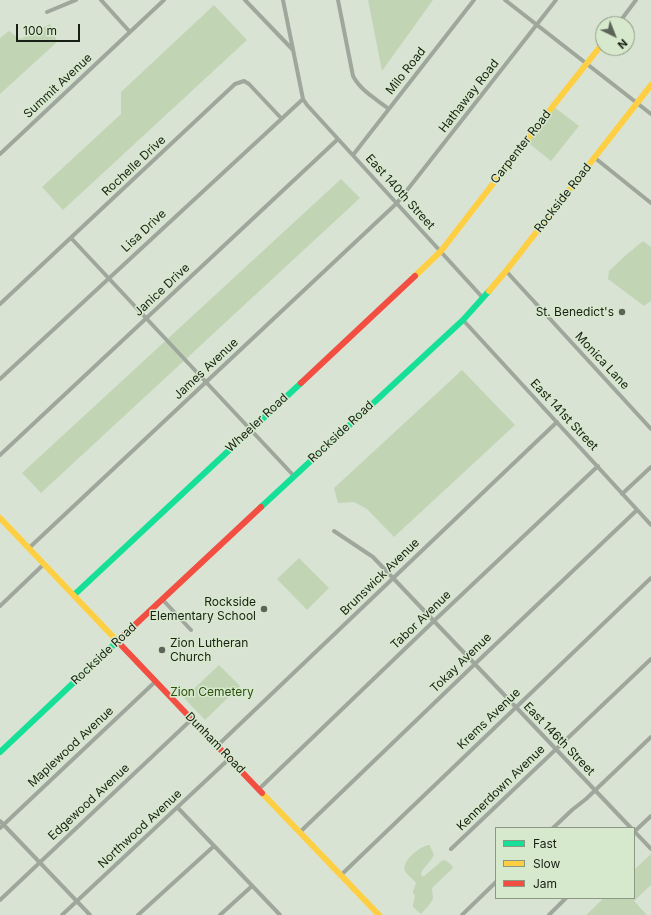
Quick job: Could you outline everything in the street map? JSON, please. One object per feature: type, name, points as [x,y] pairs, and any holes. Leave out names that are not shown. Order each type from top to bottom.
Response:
[{"type":"street","points":[[47,12],[76,0]]},
{"type":"street","points":[[101,0],[130,32]]},
{"type":"street","name":"Summit Avenue","points":[[0,154],[164,0]]},
{"type":"street","points":[[245,0],[294,52]]},
{"type":"street","points":[[282,0],[303,99]]},
{"type":"street","points":[[338,0],[354,76],[357,83],[389,109]]},
{"type":"street","name":"Milo Road","points":[[354,155],[474,0]]},
{"type":"street","points":[[506,0],[651,114]]},
{"type":"street","name":"Hathaway Road","points":[[397,203],[556,0]]},
{"type":"street","points":[[624,16],[636,0]]},
{"type":"street","name":"Carpenter Road","points":[[441,251],[595,54]]},
{"type":"street","name":"Rochelle Drive","points":[[0,304],[235,84],[244,81],[249,84],[281,118]]},
{"type":"street","name":"Rockside Road","points":[[0,752],[484,298],[651,85]]},
{"type":"street","name":"East 140th Street","points":[[303,99],[310,109],[354,155],[484,298]]},
{"type":"street","name":"Lisa Drive","points":[[0,379],[303,99]]},
{"type":"street","name":"Janice Drive","points":[[0,455],[338,139]]},
{"type":"street","points":[[594,158],[651,203]]},
{"type":"street","name":"James Avenue","points":[[28,548],[397,203]]},
{"type":"street","points":[[71,238],[294,476]]},
{"type":"street","name":"Wheeler Road","points":[[74,595],[441,251]]},
{"type":"street","name":"Monica Lane","points":[[506,271],[651,429]]},
{"type":"street","name":"East 141st Street","points":[[462,320],[651,525]]},
{"type":"street","name":"Brunswick Avenue","points":[[218,745],[557,422]]},
{"type":"street","name":"Tabor Avenue","points":[[260,789],[434,621],[598,466]]},
{"type":"street","points":[[622,494],[651,467]]},
{"type":"street","name":"Tokay Avenue","points":[[300,832],[637,510]]},
{"type":"street","name":"Dunham Road","points":[[0,518],[380,915]]},
{"type":"street","name":"East 146th Street","points":[[334,531],[373,557],[630,827]]},
{"type":"street","points":[[0,606],[44,564]]},
{"type":"street","name":"Krems Avenue","points":[[341,875],[651,578]]},
{"type":"street","points":[[162,599],[191,630]]},
{"type":"street","name":"Kennerdown Avenue","points":[[451,849],[651,659]]},
{"type":"street","name":"Maplewood Avenue","points":[[2,826],[156,681]]},
{"type":"street","name":"Edgewood Avenue","points":[[0,900],[192,719]]},
{"type":"street","points":[[554,827],[595,791],[651,737]]},
{"type":"street","name":"Northwood Avenue","points":[[62,915],[230,758]]},
{"type":"street","points":[[178,808],[280,915]]},
{"type":"street","points":[[635,830],[651,816]]},
{"type":"street","points":[[0,821],[2,826],[40,862],[90,915]]},
{"type":"street","points":[[635,832],[651,849]]},
{"type":"street","points":[[138,915],[214,846]]},
{"type":"street","points":[[462,915],[495,883]]},
{"type":"street","points":[[220,915],[252,886]]},
{"type":"street","points":[[549,915],[565,899]]},
{"type":"green space","points":[[368,0],[433,0],[382,71]]},
{"type":"green space","points":[[214,5],[247,40],[63,210],[42,187],[121,114],[121,92]]},
{"type":"green space","points":[[50,24],[57,42],[0,94],[0,38],[9,31],[20,39]]},
{"type":"green space","points":[[553,106],[579,126],[551,161],[526,141]]},
{"type":"green space","points":[[341,179],[360,198],[41,493],[22,473]]},
{"type":"green space","points":[[643,241],[651,247],[651,301],[644,306],[608,279],[609,271]]},
{"type":"green space","points":[[462,370],[515,425],[394,537],[367,509],[354,502],[338,503],[334,488]]},
{"type":"green space","points":[[299,558],[329,588],[307,610],[277,579]]},
{"type":"green space","name":"Zion Cemetery","points":[[219,665],[240,686],[205,720],[184,698]]},
{"type":"green space","points":[[429,845],[434,855],[422,871],[422,876],[424,876],[443,860],[452,865],[453,868],[432,888],[433,898],[421,914],[413,907],[415,896],[413,891],[416,883],[405,871],[405,867],[408,859],[416,851]]},
{"type":"green space","points":[[651,854],[651,885],[634,901],[647,915],[586,915],[603,899],[635,899],[635,869]]},
{"type":"traffic: fast","points":[[261,507],[463,320],[489,291]]},
{"type":"traffic: fast","points":[[74,595],[301,383]]},
{"type":"traffic: fast","points":[[0,752],[123,636]]},
{"type":"traffic: slow","points":[[415,276],[441,251],[595,53]]},
{"type":"traffic: slow","points":[[489,291],[651,85]]},
{"type":"traffic: slow","points":[[0,518],[120,644]]},
{"type":"traffic: slow","points":[[262,793],[379,915]]},
{"type":"traffic: jam","points":[[301,383],[415,276]]},
{"type":"traffic: jam","points":[[123,636],[261,507]]},
{"type":"traffic: jam","points":[[120,644],[262,793]]},
{"type":"place","name":"St. Benedict's","points":[[622,312]]},
{"type":"place","name":"Rockside Elementary School","points":[[264,609]]},
{"type":"place","name":"Zion Lutheran Church","points":[[162,650]]}]
